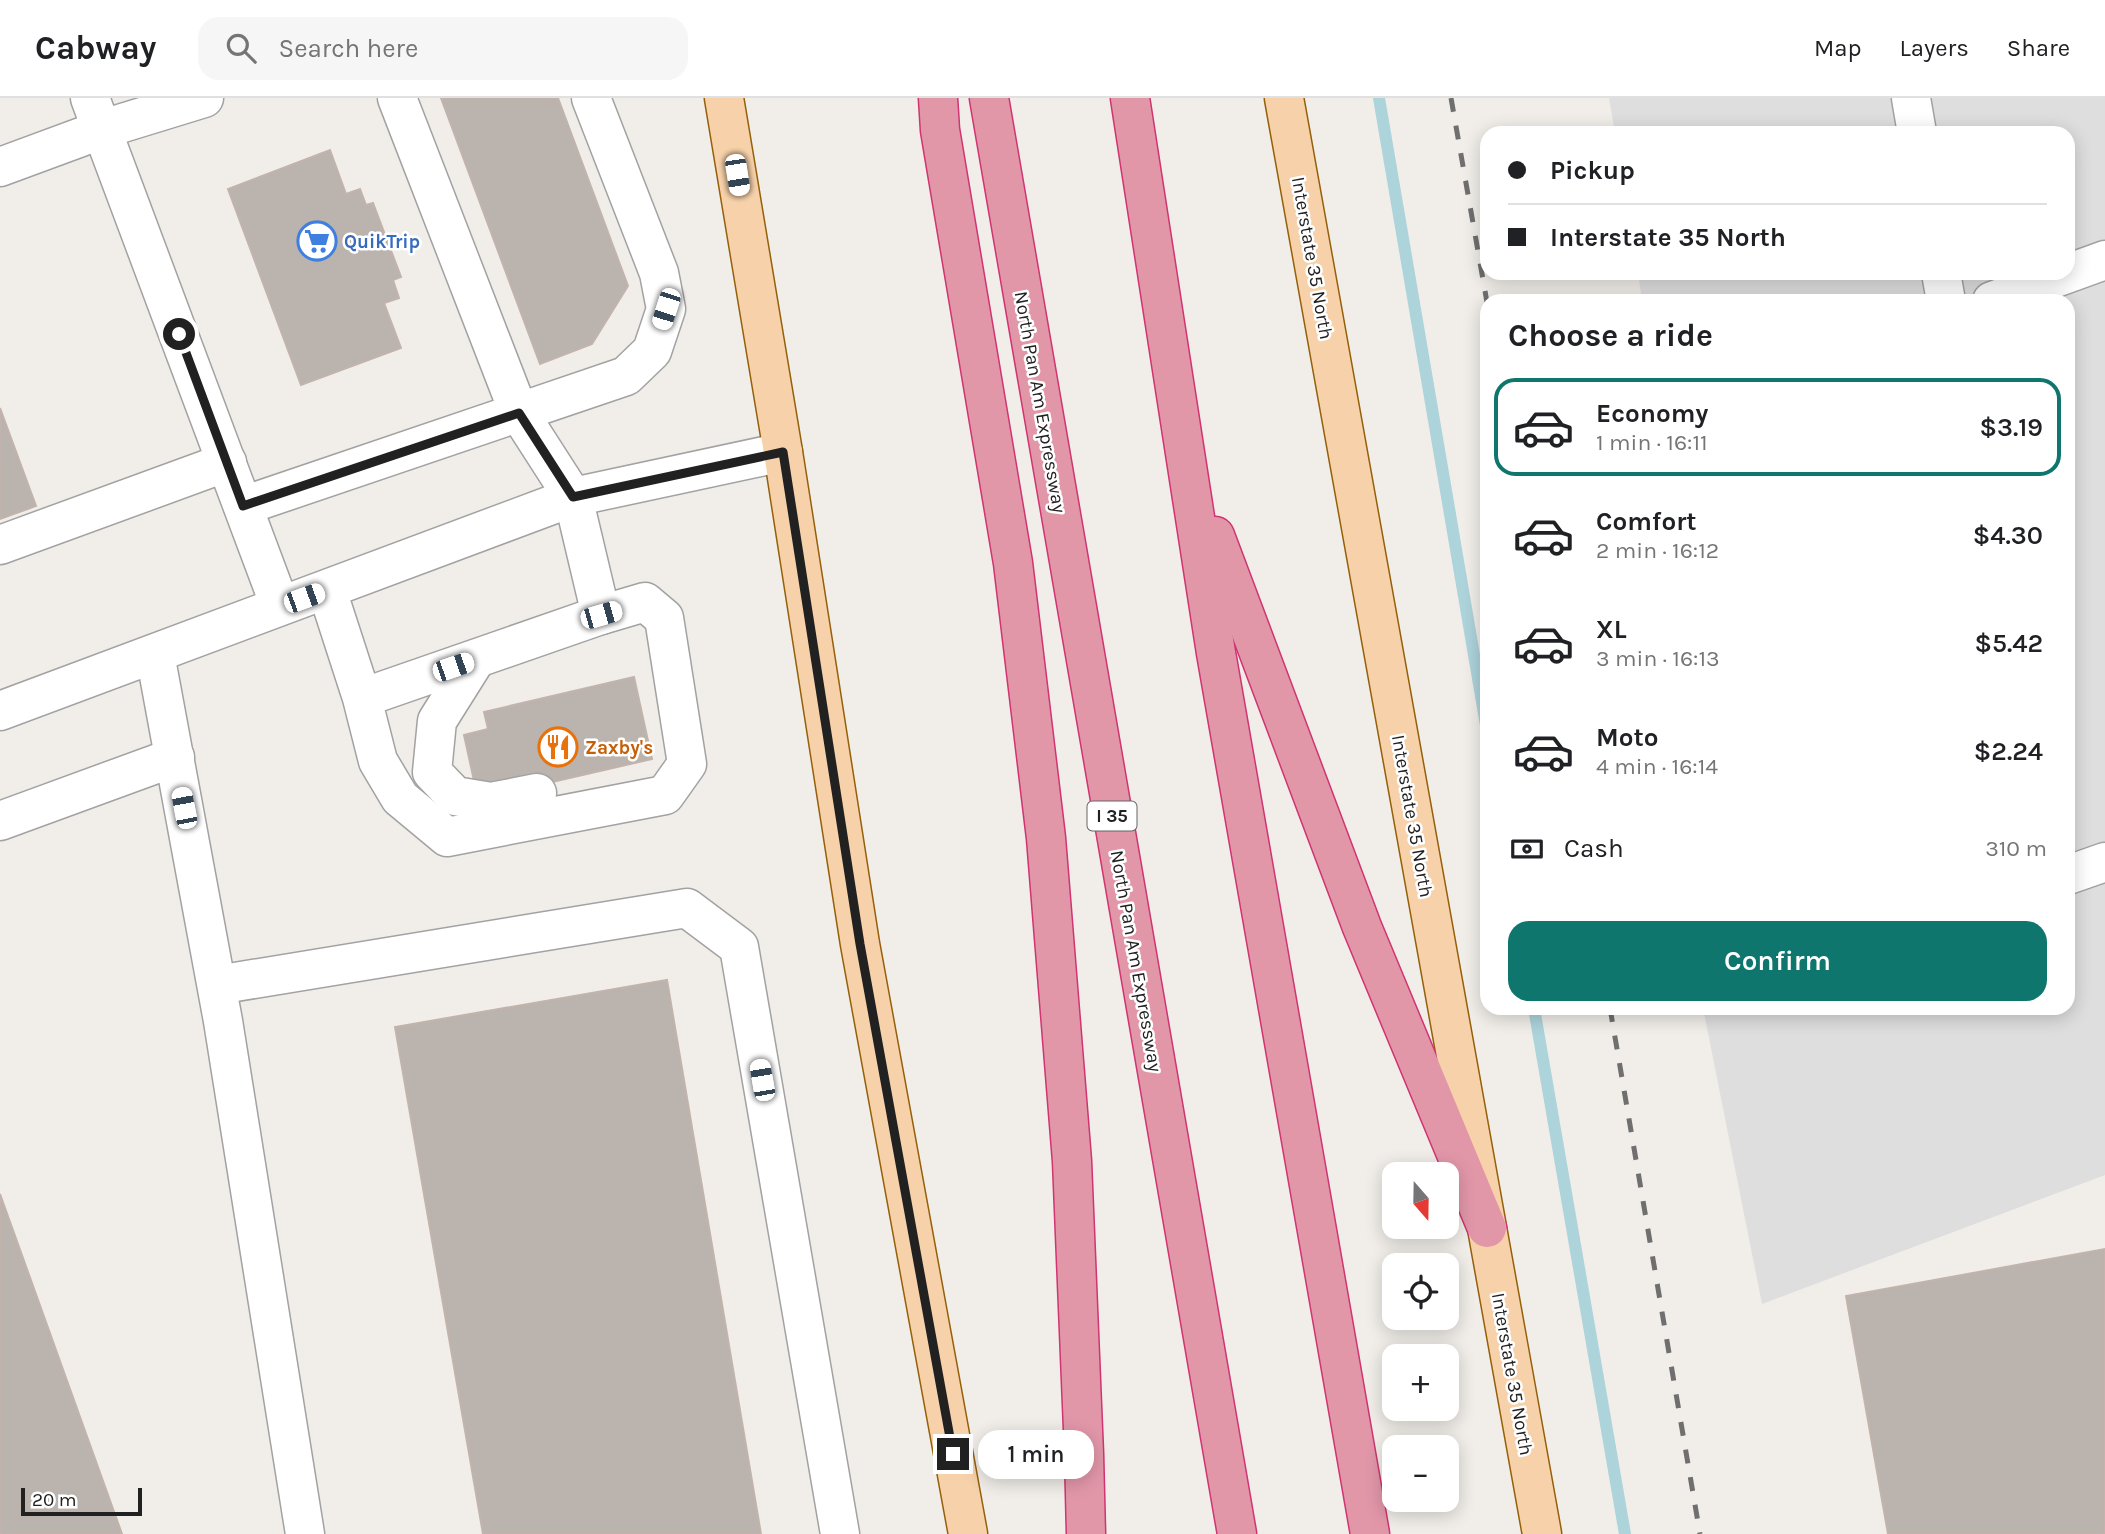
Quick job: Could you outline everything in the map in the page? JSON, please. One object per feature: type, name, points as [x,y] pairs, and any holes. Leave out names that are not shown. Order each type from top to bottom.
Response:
[{"type":"highway","points":[[938,98],[940,130],[1024,637],[1045,838],[1072,1160],[1086,1534]]},
{"type":"highway","name":"North Pan Am Expressway","points":[[989,98],[1237,1534]]},
{"type":"highway","points":[[1130,98],[1216,653],[1370,1534]]},
{"type":"highway","points":[[1187,463],[1362,927],[1487,1228]]},
{"type":"main road","points":[[724,98],[860,944],[968,1534]]},
{"type":"main road","name":"Interstate 35 North","points":[[1284,98],[1542,1534]]},
{"type":"street","points":[[0,167],[97,113],[204,98]]},
{"type":"street","points":[[397,98],[519,413],[573,497],[601,615]]},
{"type":"street","points":[[243,506],[626,376],[652,351],[666,309],[659,273],[591,98]]},
{"type":"street","points":[[1911,98],[1916,126]]},
{"type":"street","points":[[97,113],[281,606]]},
{"type":"street","points":[[2075,271],[2105,260]]},
{"type":"street","points":[[2011,294],[2050,280]]},
{"type":"street","points":[[0,712],[573,497],[783,452]]},
{"type":"street","points":[[0,545],[227,462]]},
{"type":"street","points":[[327,590],[362,698],[378,761],[400,798],[447,837],[665,795],[687,764],[664,618],[645,602],[362,698]]},
{"type":"street","points":[[155,654],[217,985],[305,1534]]},
{"type":"street","points":[[476,659],[437,721],[432,772],[454,796],[491,802],[687,764]]},
{"type":"street","points":[[0,821],[175,757]]},
{"type":"street","points":[[2075,873],[2105,862]]},
{"type":"street","points":[[217,985],[687,908],[738,947],[840,1534]]},
{"type":"shaded area","points":[[1609,98],[2105,98],[2105,1175],[1762,1304],[1704,1015],[2075,1015],[2075,294],[1641,294],[1639,280],[2075,280],[2075,126],[1614,126]]},
{"type":"building","points":[[441,98],[558,98],[628,286],[592,344],[540,364]]},
{"type":"building","name":"QuikTrip","points":[[330,150],[346,194],[360,189],[366,205],[373,203],[401,277],[393,280],[399,298],[384,303],[401,348],[301,385],[228,189]]},
{"type":"building","points":[[0,408],[36,506],[0,519]]},
{"type":"building","name":"Zaxby's","points":[[634,677],[652,759],[478,799],[464,735],[488,729],[484,712]]},
{"type":"building","points":[[667,980],[761,1534],[483,1534],[395,1027]]},
{"type":"building","points":[[0,1194],[122,1534],[0,1534]]},
{"type":"building","points":[[2105,1249],[2105,1534],[1888,1534],[1846,1296]]},
{"type":"waterway","points":[[1379,98],[1480,690]]},
{"type":"waterway","points":[[1535,1015],[1625,1534]]},
{"type":"railway","points":[[1451,98],[1480,263]]},
{"type":"railway","points":[[1483,280],[1486,294]]},
{"type":"railway","points":[[1611,1015],[1700,1534]]},
{"type":"place","name":"QuikTrip","points":[[317,241]]},
{"type":"place","name":"Zaxby's","points":[[558,747]]},
{"type":"route","points":[[179,334],[243,506],[519,413],[573,497],[783,452],[860,944],[953,1454]]}]
